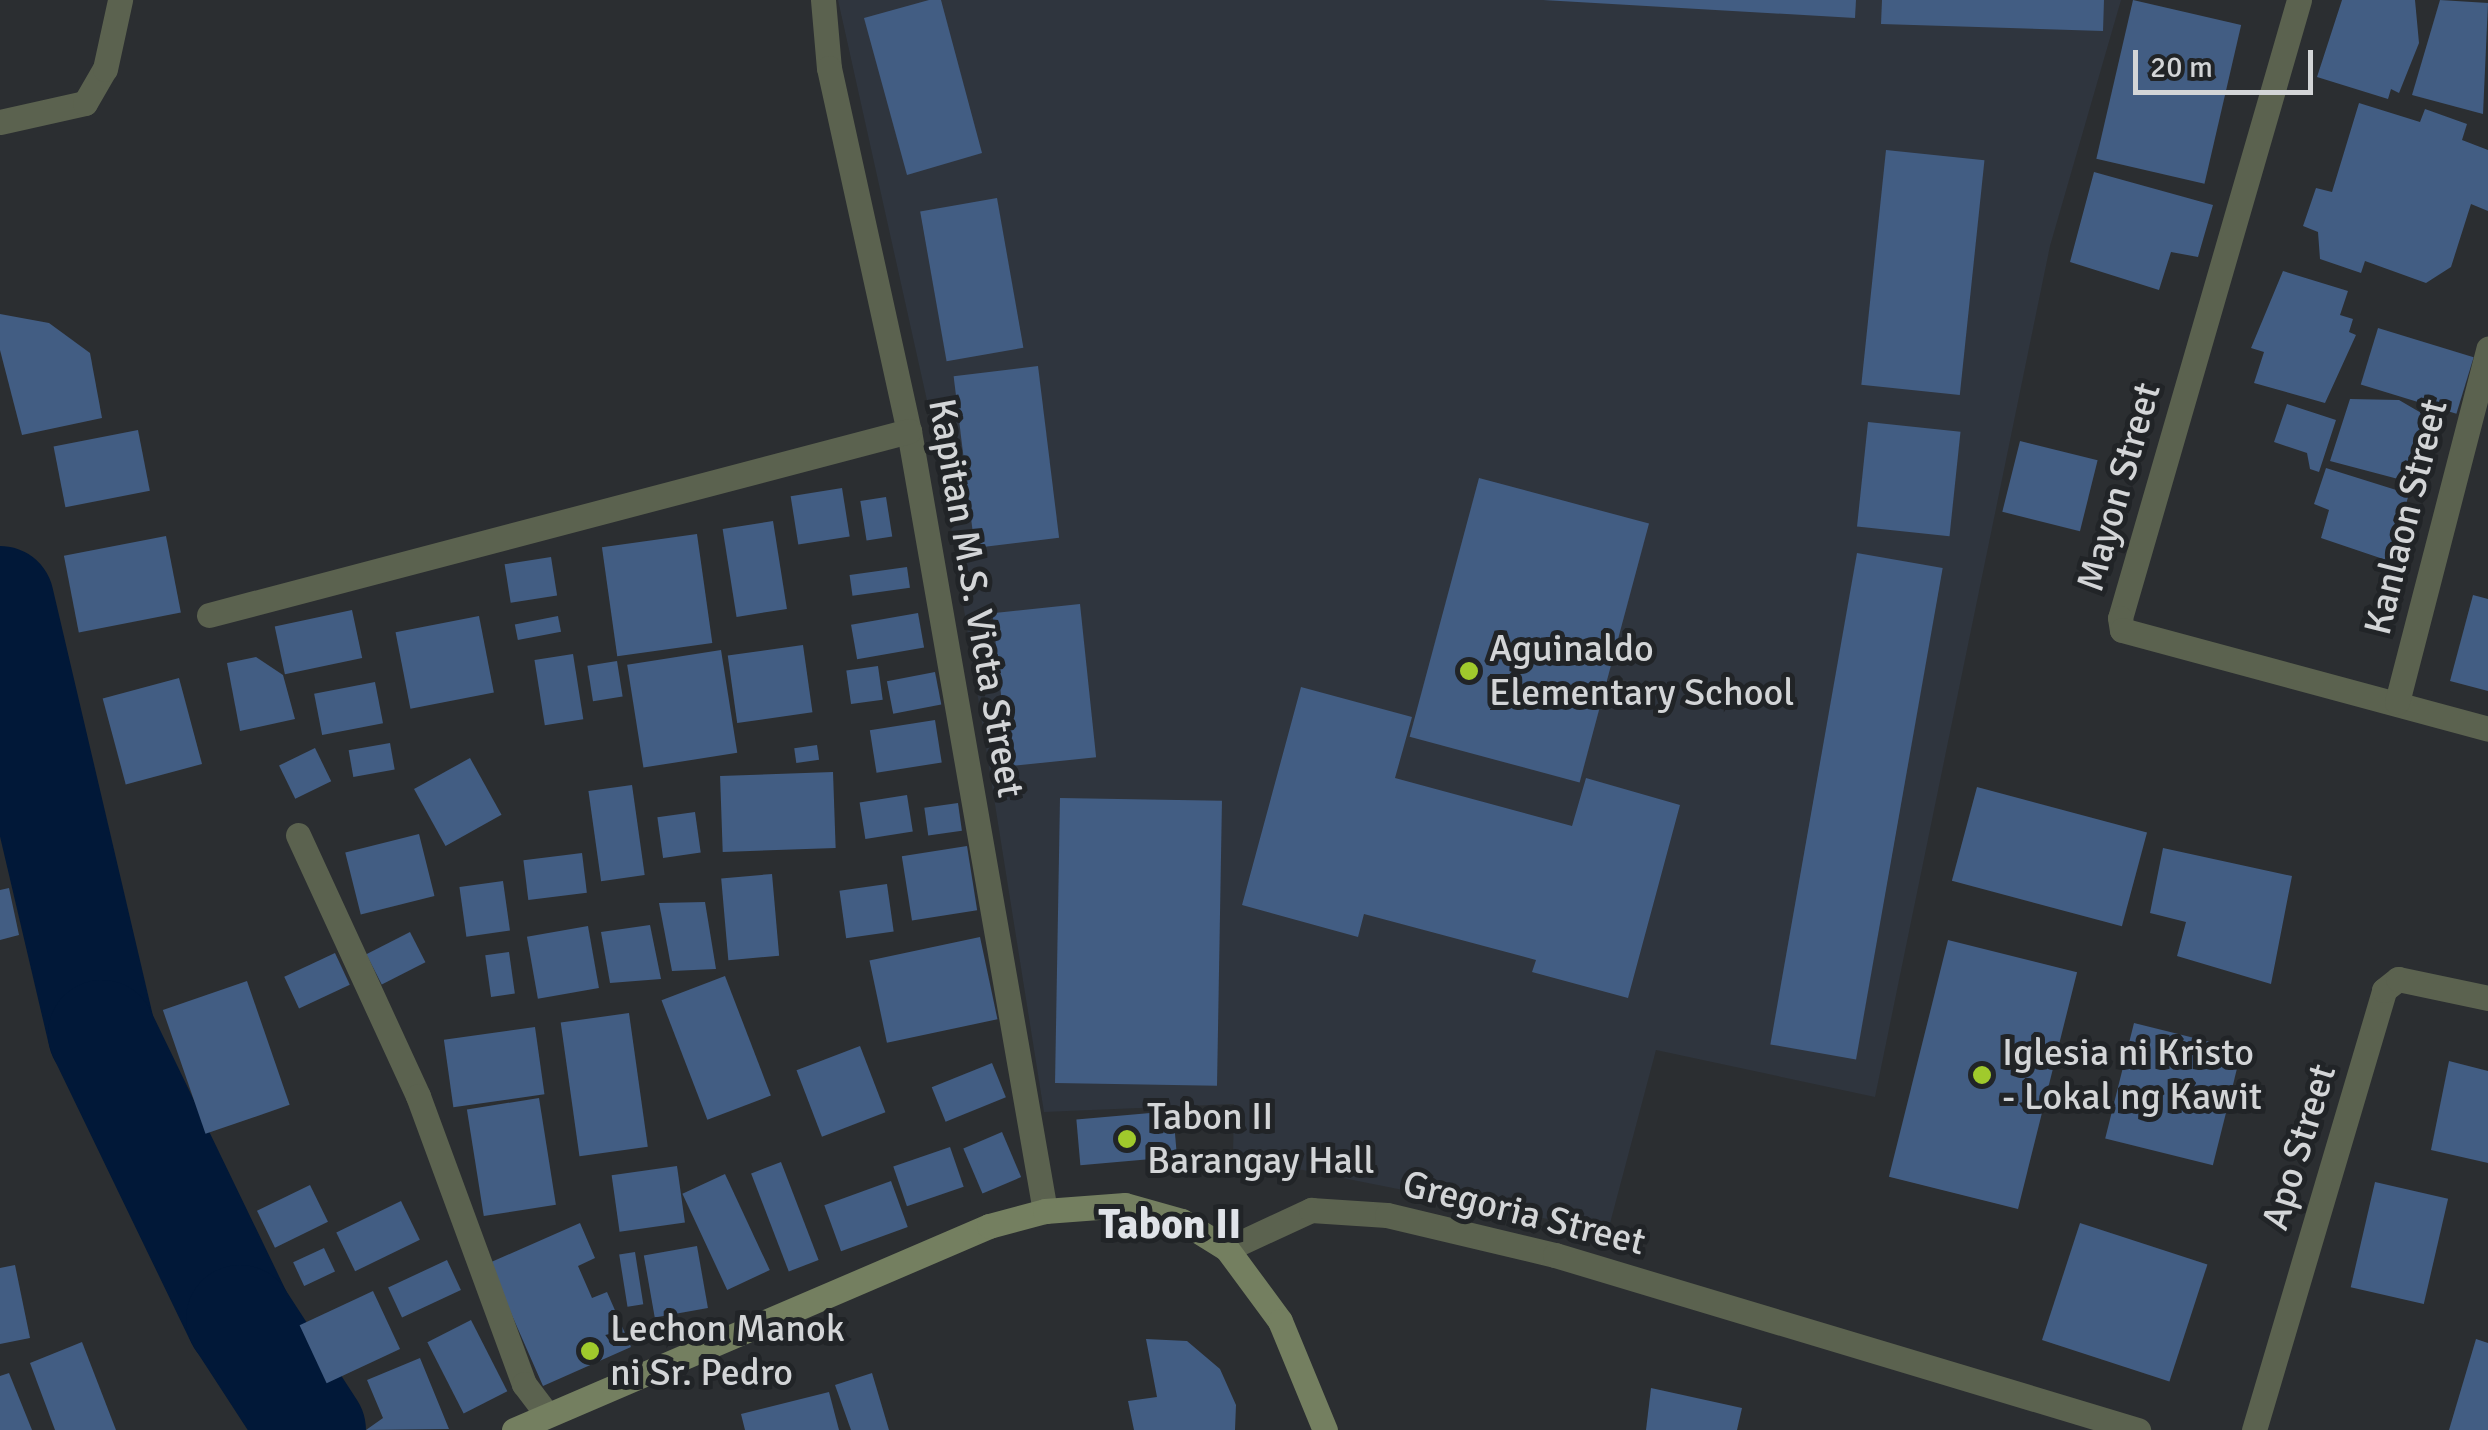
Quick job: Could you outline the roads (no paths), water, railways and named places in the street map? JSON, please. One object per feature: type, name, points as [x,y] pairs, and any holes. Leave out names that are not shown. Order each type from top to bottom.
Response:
[{"type":"main road","points":[[514,1430],[892,1265],[1045,1210],[1154,1210],[1227,1248],[1280,1321],[1325,1430]]},
{"type":"street","points":[[2,122],[85,102],[105,69],[120,0]]},
{"type":"street","name":"Kapitan M.S. Victa Street","points":[[823,0],[829,68],[909,432],[1045,1210]]},
{"type":"street","name":"Mayon Street","points":[[2298,0],[2120,618],[2130,636],[2397,702],[2488,730]]},
{"type":"street","name":"Kanlaon Street","points":[[2397,702],[2488,350]]},
{"type":"street","points":[[210,615],[909,432]]},
{"type":"street","points":[[298,835],[418,1096],[524,1384],[547,1414]]},
{"type":"street","name":"Apo Street","points":[[2254,1430],[2384,990],[2398,979],[2488,998]]},
{"type":"street","name":"Gregoria Street","points":[[1227,1248],[1311,1210],[1387,1215],[1554,1255],[2138,1430]]},
{"type":"waterway","points":[[0,600],[102,1034],[240,1319],[312,1430]]},
{"type":"place","name":"Aguinaldo Elementary School","points":[[1469,671]]},
{"type":"place","name":"Iglesia ni Kristo - Lokal ng Kawit","points":[[1982,1075]]},
{"type":"place","name":"Tabon II Barangay Hall","points":[[1127,1139]]},
{"type":"place","name":"Lechon Manok ni Sr. Pedro","points":[[590,1351]]},
{"type":"district","name":"Tabon II","points":[[1170,1225]]}]
